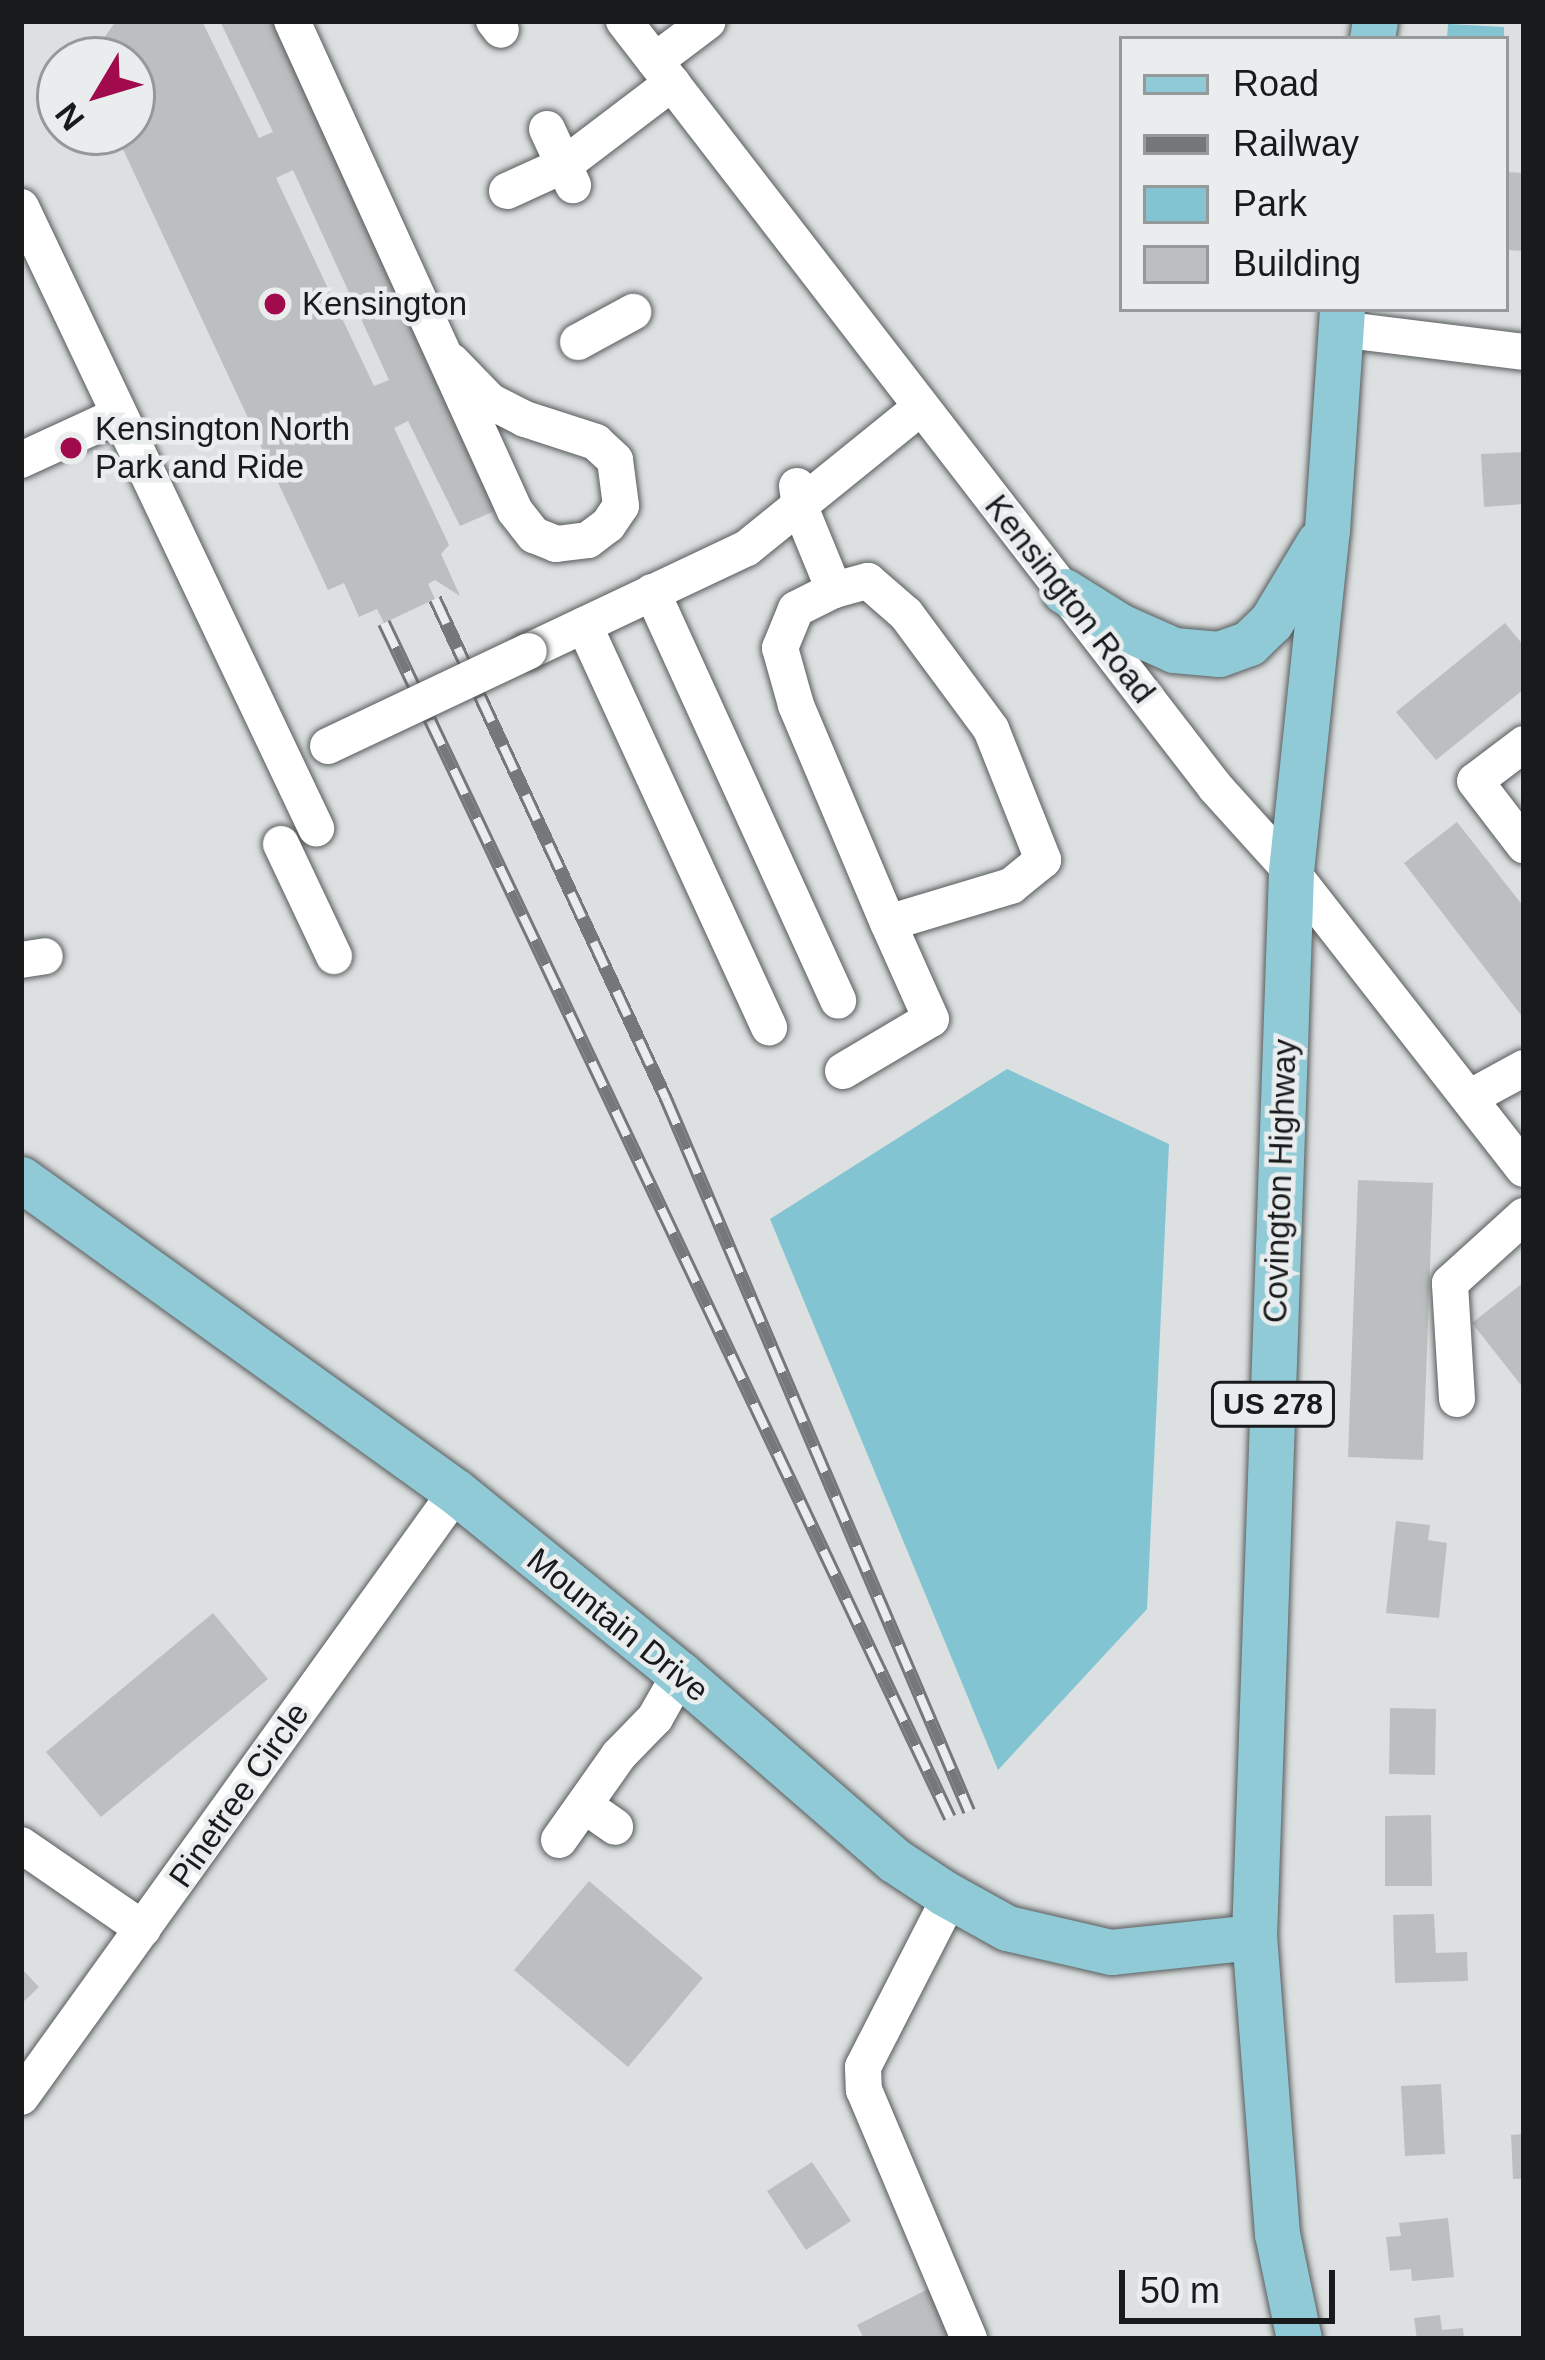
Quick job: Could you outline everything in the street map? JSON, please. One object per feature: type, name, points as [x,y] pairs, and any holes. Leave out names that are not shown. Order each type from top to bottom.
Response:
[{"type":"main road","name":"Covington Highway","points":[[1299,2339],[1277,2234],[1254,1937],[1291,871],[1327,530],[1341,319]]},
{"type":"main road","points":[[1064,591],[1120,626],[1174,650],[1219,654],[1249,643],[1271,622],[1327,530]]},
{"type":"main road","name":"Mountain Drive","points":[[21,1179],[456,1492],[680,1674],[894,1860],[950,1897],[1007,1928],[1111,1952],[1254,1937]]},
{"type":"street","points":[[292,21],[452,362],[515,511],[534,535],[556,544],[588,540],[608,525],[621,506],[615,460],[596,442],[525,419],[490,401],[452,362]]},
{"type":"street","name":"Kensington Road","points":[[624,21],[1216,788],[1291,871],[1524,1169]]},
{"type":"street","points":[[506,191],[568,175],[708,21]]},
{"type":"street","points":[[547,129],[568,175]]},
{"type":"street","points":[[21,207],[316,828]]},
{"type":"street","points":[[578,341],[633,312]]},
{"type":"street","points":[[1341,319],[1524,352]]},
{"type":"street","points":[[287,766],[652,592],[798,496],[921,407]]},
{"type":"street","points":[[21,460],[119,415]]},
{"type":"street","points":[[798,496],[834,590]]},
{"type":"street","points":[[843,1071],[931,1019],[888,923],[796,705],[780,648],[796,609],[834,590],[868,581],[906,614],[991,729],[1042,860],[1010,886],[888,923]]},
{"type":"street","points":[[652,592],[838,1001]]},
{"type":"street","points":[[584,625],[769,1027]]},
{"type":"street","points":[[1524,744],[1475,782],[1524,845]]},
{"type":"street","points":[[281,844],[334,956]]},
{"type":"street","points":[[1469,1098],[1524,1067]]},
{"type":"street","points":[[1456,1399],[1450,1283],[1524,1216]]},
{"type":"street","name":"Pinetree Circle","points":[[21,2097],[456,1492]]},
{"type":"street","points":[[559,1840],[619,1755],[655,1718],[680,1674]]},
{"type":"street","points":[[584,1804],[615,1827]]},
{"type":"street","points":[[21,1845],[143,1929]]},
{"type":"street","points":[[950,1897],[863,2066],[864,2090],[969,2339]]},
{"type":"green space","points":[[1448,24],[1504,27],[1504,36],[1447,36]]},
{"type":"green space","points":[[1007,1069],[1169,1144],[1147,1609],[998,1770],[770,1219]]},
{"type":"building","points":[[116,21],[202,21],[259,138],[273,132],[220,21],[277,21],[506,506],[460,526],[408,421],[394,428],[449,545],[441,554],[460,596],[435,580],[428,584],[435,599],[384,623],[377,609],[359,617],[344,583],[328,590],[126,156],[156,156],[156,36],[105,36]],"holes":[[[293,170],[389,380],[374,386],[276,178]]]},
{"type":"building","points":[[1509,172],[1524,173],[1524,251],[1509,250]]},
{"type":"building","points":[[1524,452],[1524,504],[1484,507],[1481,454]]},
{"type":"building","points":[[1505,623],[1524,646],[1524,689],[1436,760],[1396,712]]},
{"type":"building","points":[[1457,822],[1524,907],[1524,1019],[1404,863]]},
{"type":"building","points":[[1358,1180],[1433,1183],[1423,1460],[1348,1457]]},
{"type":"building","points":[[1524,1282],[1524,1389],[1472,1323]]},
{"type":"building","points":[[1396,1521],[1430,1525],[1428,1540],[1447,1543],[1439,1618],[1386,1613]]},
{"type":"building","points":[[213,1613],[268,1679],[101,1817],[46,1752]]},
{"type":"building","points":[[1390,1708],[1436,1709],[1435,1775],[1389,1774]]},
{"type":"building","points":[[1431,1815],[1432,1886],[1385,1886],[1385,1816]]},
{"type":"building","points":[[589,1881],[703,1978],[628,2067],[514,1970]]},
{"type":"building","points":[[1434,1914],[1436,1953],[1467,1952],[1468,1981],[1395,1983],[1393,1915]]},
{"type":"building","points":[[21,1968],[39,1987],[21,2004]]},
{"type":"building","points":[[1441,2084],[1445,2154],[1405,2156],[1401,2086]]},
{"type":"building","points":[[1524,2134],[1524,2179],[1513,2179],[1511,2135]]},
{"type":"building","points":[[812,2162],[851,2221],[806,2250],[767,2191]]},
{"type":"building","points":[[1448,2218],[1454,2277],[1412,2281],[1411,2269],[1390,2271],[1386,2237],[1401,2236],[1399,2223]]},
{"type":"building","points":[[932,2287],[958,2339],[864,2339],[857,2325]]},
{"type":"building","points":[[1440,2315],[1442,2330],[1463,2328],[1464,2339],[1417,2339],[1414,2318]]},
{"type":"railway","points":[[435,599],[666,1099],[969,1811]]},
{"type":"railway","points":[[384,623],[950,1818]]},
{"type":"place","name":"Kensington","points":[[275,304]]},
{"type":"place","name":"Kensington North Park and Ride","points":[[71,448]]}]
